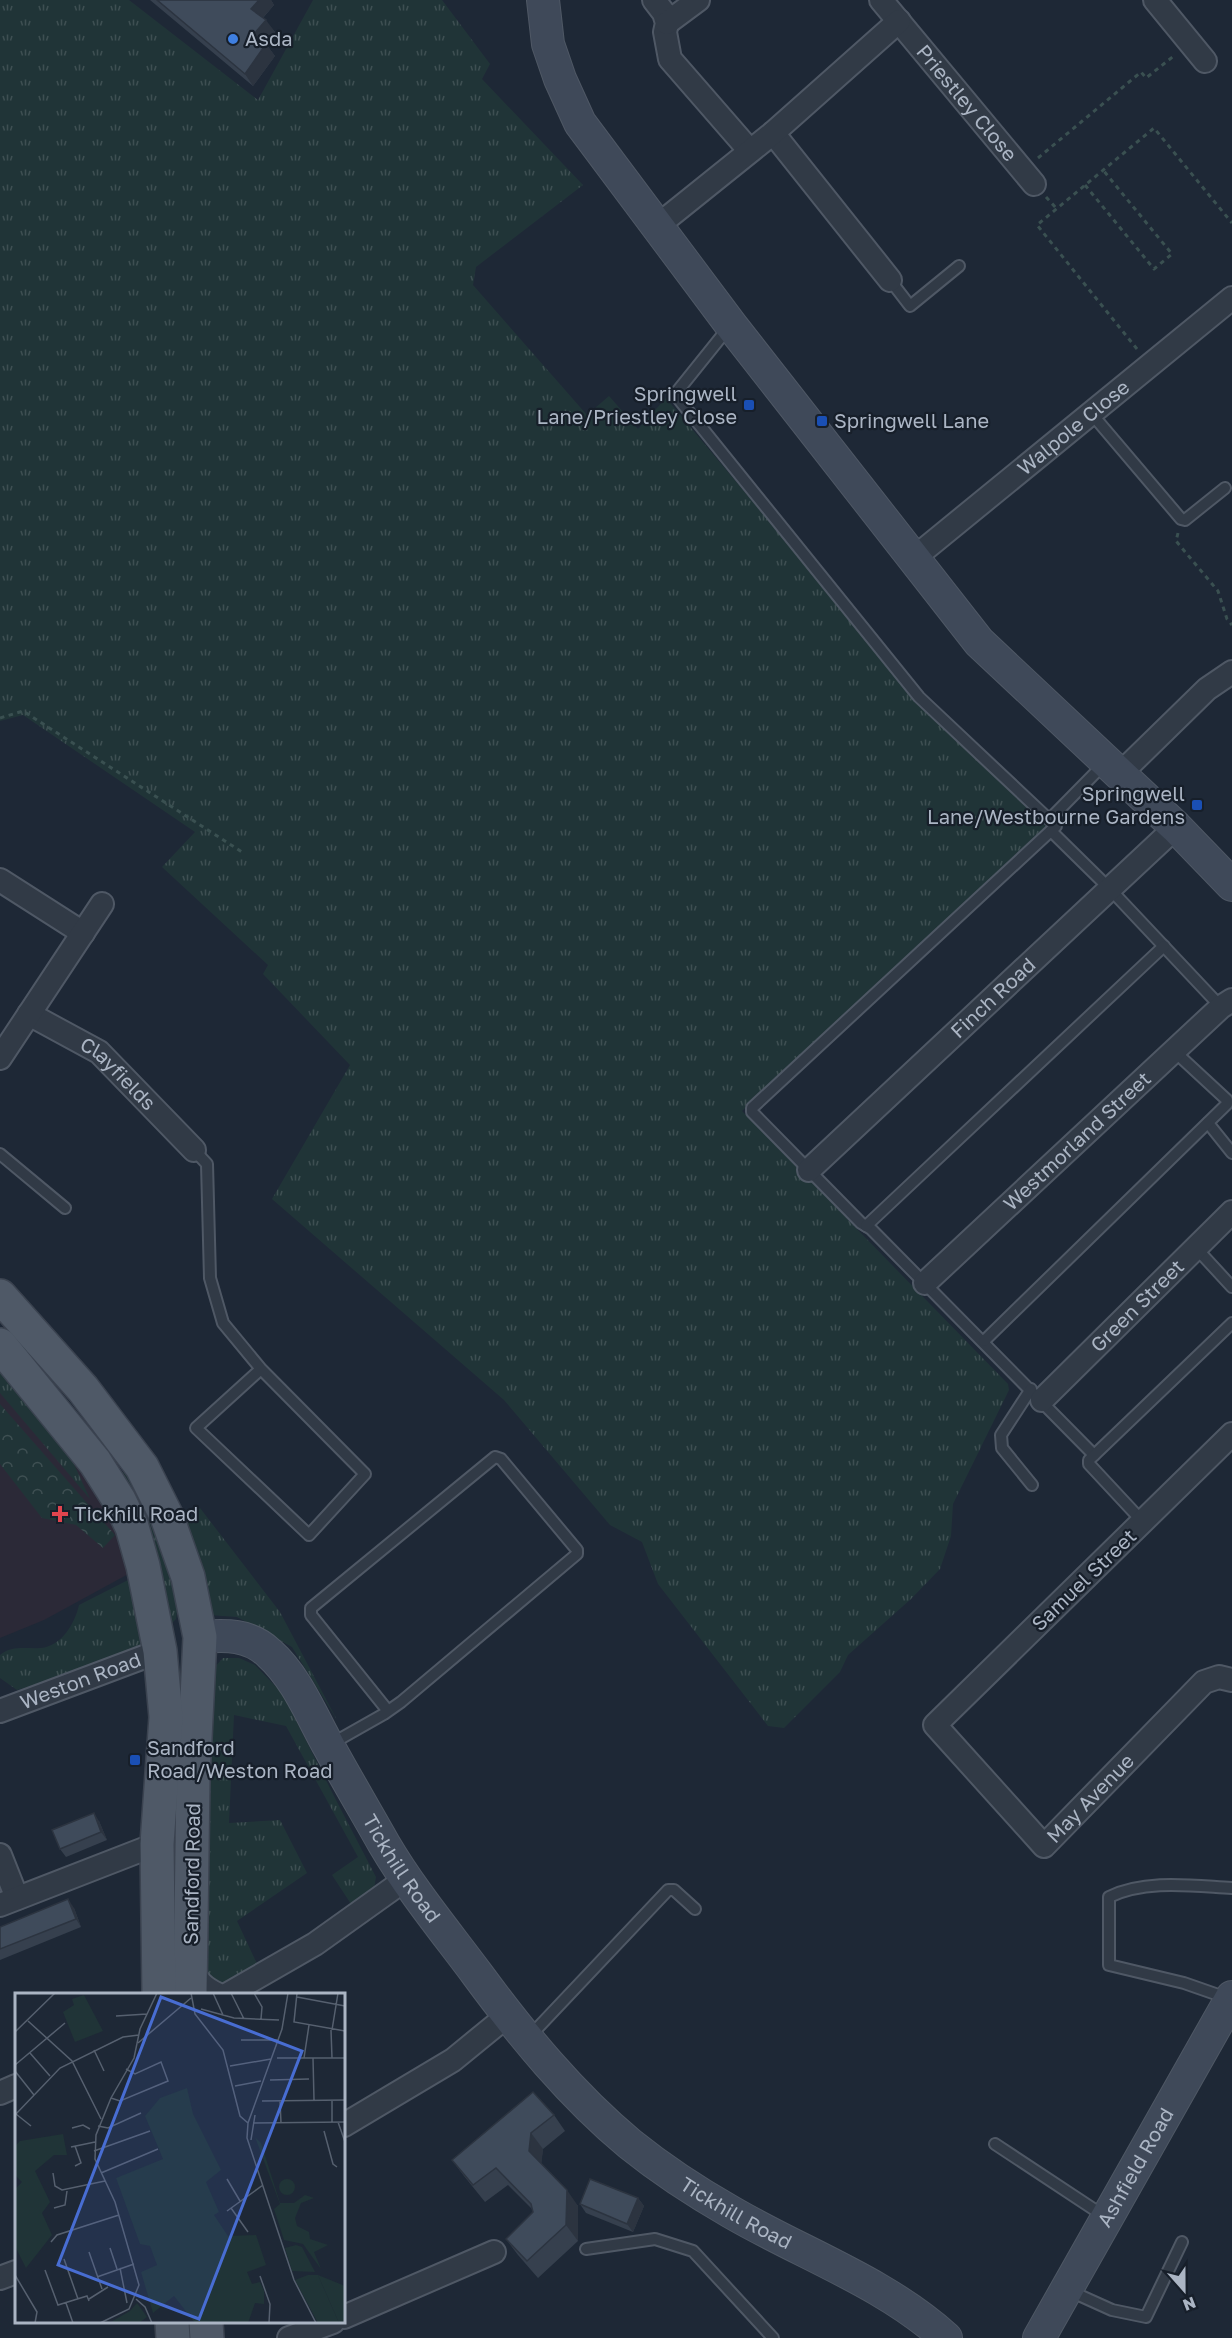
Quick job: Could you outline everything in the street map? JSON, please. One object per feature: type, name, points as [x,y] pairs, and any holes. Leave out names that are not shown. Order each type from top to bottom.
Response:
[{"type":"main road","points":[[0,1296],[6,1300],[83,1389],[142,1467],[167,1517],[184,1567],[200,1637],[160,1651],[144,1566],[132,1527],[119,1500],[96,1462],[0,1345]]},
{"type":"main road","name":"Sandford Road","points":[[191,1981],[193,1778],[200,1637]]},
{"type":"main road","name":"Sandford Road","points":[[159,1993],[157,1844],[166,1717],[160,1651]]},
{"type":"main road","points":[[172,2323],[173,2338]]},
{"type":"main road","points":[[206,2323],[207,2338]]},
{"type":"street","points":[[543,0],[548,44],[560,79],[580,123],[731,325],[979,642],[1176,827],[1232,885]]},
{"type":"street","points":[[654,0],[664,14],[667,23],[665,32],[670,59],[750,151]]},
{"type":"street","points":[[667,23],[698,0]]},
{"type":"street","name":"Priestley Close","points":[[881,0],[1029,177]]},
{"type":"street","points":[[1155,0],[1205,61]]},
{"type":"street","points":[[656,227],[773,133],[898,21]]},
{"type":"street","points":[[773,133],[890,280]]},
{"type":"street","name":"Walpole Close","points":[[914,558],[1232,298]]},
{"type":"street","points":[[1113,768],[1207,689],[1232,672]]},
{"type":"street","name":"Finch Road","points":[[809,1170],[1176,827]]},
{"type":"street","points":[[0,880],[82,933]]},
{"type":"street","points":[[0,1058],[102,904]]},
{"type":"street","name":"Westmorland Street","points":[[925,1283],[1226,1004]]},
{"type":"street","name":"Clayfields","points":[[29,1014],[99,1052],[194,1150]]},
{"type":"street","name":"Green Street","points":[[1037,1394],[1232,1212]]},
{"type":"street","name":"Samuel Street","points":[[935,1725],[1232,1434]]},
{"type":"street","name":"Tickhill Road","points":[[200,1637],[229,1635],[252,1640],[268,1651],[282,1666],[306,1703],[328,1746],[406,1879],[508,2015],[563,2080],[603,2120],[631,2145],[673,2175],[732,2212],[885,2293],[918,2327],[946,2338]]},
{"type":"street","name":"Weston Road","points":[[0,1711],[160,1651]]},
{"type":"street","name":"May Avenue","points":[[935,1725],[1044,1846],[1204,1682],[1219,1677],[1232,1680]]},
{"type":"street","points":[[0,1855],[9,1902],[157,1844]]},
{"type":"street","points":[[231,1993],[315,1944],[406,1879]]},
{"type":"street","points":[[191,1981],[196,1979],[213,1993]]},
{"type":"street","name":"Ashfield Road","points":[[1039,2338],[1231,1998]]},
{"type":"street","points":[[345,2124],[453,2060],[508,2015]]},
{"type":"street","points":[[0,2092],[15,2086]]},
{"type":"street","points":[[345,2317],[494,2252]]},
{"type":"street","points":[[0,2278],[15,2272]]},
{"type":"street","points":[[289,2338],[330,2323]]},
{"type":"lane","points":[[890,280],[910,306],[959,266]]},
{"type":"lane","points":[[731,325],[676,393],[677,396],[919,697],[1056,826],[752,1108],[752,1112],[1037,1394],[1094,1455]]},
{"type":"lane","points":[[1091,413],[1182,519],[1185,520],[1225,488]]},
{"type":"lane","points":[[1050,819],[1113,768]]},
{"type":"lane","points":[[1051,831],[1164,946],[1226,1004]]},
{"type":"lane","points":[[866,1226],[1164,946]]},
{"type":"lane","points":[[984,1341],[1227,1104],[1227,1100],[1174,1051]]},
{"type":"lane","points":[[1208,1123],[1232,1153]]},
{"type":"lane","points":[[194,1150],[207,1164],[210,1278],[223,1323],[261,1369],[365,1474],[309,1535],[196,1428],[261,1369]]},
{"type":"lane","points":[[0,1154],[65,1208]]},
{"type":"lane","points":[[1196,1248],[1232,1287]]},
{"type":"lane","points":[[1143,1522],[1089,1464],[1089,1460],[1232,1323]]},
{"type":"lane","points":[[1032,1485],[1002,1448],[1000,1441],[1001,1435],[1037,1394]]},
{"type":"lane","points":[[328,1746],[388,1711],[577,1554],[577,1550],[501,1459],[495,1457],[311,1608],[311,1614],[388,1711]]},
{"type":"lane","points":[[1231,1998],[1184,1983],[1109,1965],[1108,1939],[1109,1897],[1120,1892],[1181,1885],[1232,1888]]},
{"type":"lane","points":[[528,2039],[668,1890],[674,1890],[695,1910]]},
{"type":"lane","points":[[995,2144],[1107,2218]]},
{"type":"lane","points":[[586,2249],[655,2239],[693,2252],[773,2338]]},
{"type":"lane","points":[[1066,2289],[1112,2310],[1146,2317],[1182,2242]]},
{"type":"path","points":[[1029,177],[1141,72],[1146,78],[1190,43]]},
{"type":"path","points":[[1150,365],[1037,225],[1154,128],[1232,223]]},
{"type":"path","points":[[1085,185],[1154,269],[1173,254],[1103,170]]},
{"type":"path","points":[[1182,519],[1176,541],[1218,591],[1227,619],[1232,625]]},
{"type":"path","points":[[0,718],[23,711],[242,852]]},
{"type":"shaded area","name":"Tickhill Road","points":[[0,1345],[143,1566],[44,1620],[0,1638]]},
{"type":"green space","points":[[0,0],[129,0],[258,100],[313,0],[442,0],[490,64],[482,79],[583,185],[476,267],[473,285],[587,415],[609,396],[638,429],[666,398],[935,719],[1046,826],[742,1111],[1008,1384],[1009,1390],[953,1504],[951,1536],[940,1569],[911,1599],[848,1655],[840,1672],[784,1728],[768,1726],[658,1584],[642,1542],[610,1525],[504,1400],[272,1199],[350,1065],[263,974],[268,965],[162,867],[195,832],[23,715],[0,721]]},
{"type":"green space","points":[[0,1368],[73,1462],[90,1499],[0,1393]]},
{"type":"green space","points":[[0,1404],[115,1535],[103,1548],[76,1525],[42,1518],[0,1464]]},
{"type":"green space","points":[[115,1472],[135,1473],[179,1595],[176,1619],[169,1626]]},
{"type":"green space","points":[[166,1491],[191,1517],[200,1508],[280,1612],[337,1720],[292,1647],[237,1617],[209,1615]]},
{"type":"green space","points":[[134,1577],[147,1635],[139,1648],[79,1672],[17,1690],[0,1678],[0,1655],[14,1649],[41,1648],[55,1643],[71,1626],[79,1605]]},
{"type":"green space","points":[[223,1658],[239,1658],[255,1665],[282,1693],[376,1877],[374,1888],[351,1904],[332,1875],[358,1857],[286,1726],[234,1715],[229,1823],[280,1820],[307,1873],[237,1921],[257,1964],[228,1984],[214,1986],[200,1970],[213,1669]]},
{"type":"building","name":"Asda","points":[[157,0],[259,0],[251,9],[266,20],[254,34],[266,44],[245,74]]},
{"type":"building","points":[[94,1813],[101,1832],[60,1849],[52,1830]]},
{"type":"building","points":[[68,1899],[76,1919],[0,1949],[0,1927]]},
{"type":"building","points":[[533,2092],[554,2115],[531,2133],[529,2151],[567,2190],[566,2225],[527,2261],[506,2239],[533,2212],[531,2204],[496,2168],[473,2185],[452,2160]]},
{"type":"building","points":[[590,2179],[638,2198],[627,2224],[580,2204]]},
{"type":"place","name":"Asda","points":[[233,39]]},
{"type":"place","name":"Springwell Lane/Priestley Close","points":[[749,405]]},
{"type":"place","name":"Springwell Lane","points":[[822,421]]},
{"type":"place","name":"Springwell Lane/Westbourne Gardens","points":[[1197,805]]},
{"type":"place","name":"Tickhill Road","points":[[60,1514]]},
{"type":"place","name":"Sandford Road/Weston Road","points":[[135,1760]]}]
